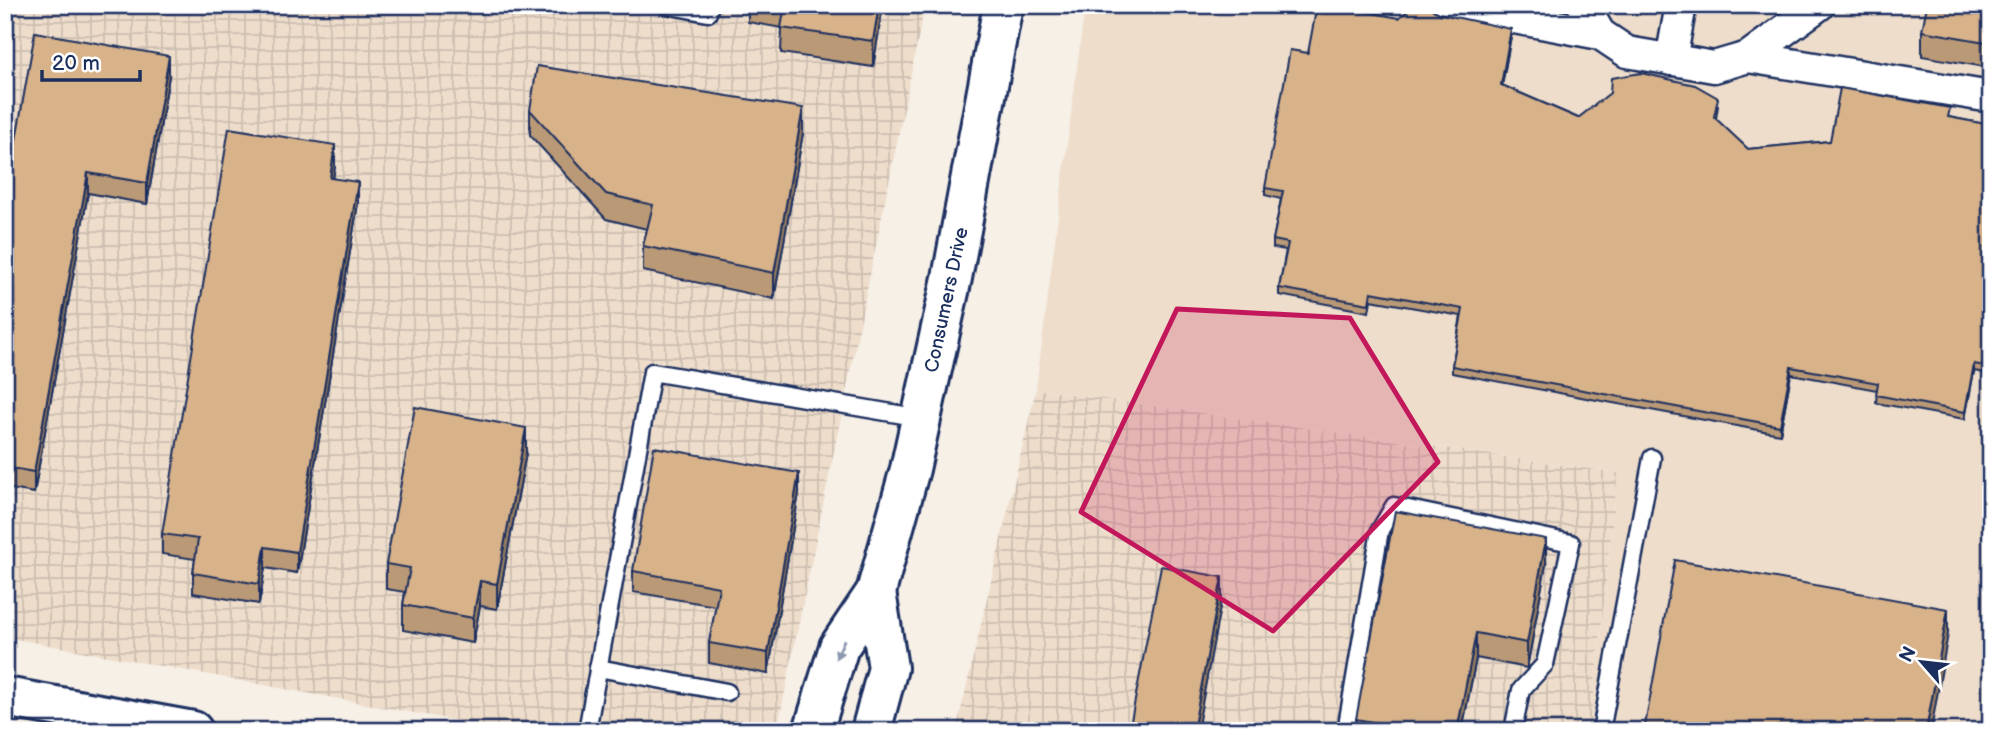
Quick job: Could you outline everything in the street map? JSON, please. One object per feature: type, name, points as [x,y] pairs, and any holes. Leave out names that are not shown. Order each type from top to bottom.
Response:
[{"type":"main road","name":"Consumers Drive","points":[[813,731],[839,647],[876,592],[922,418],[952,278],[1003,5]]},
{"type":"main road","name":"Consumers Drive","points":[[871,731],[888,668],[876,592]]},
{"type":"main road","points":[[5,696],[72,720],[193,731]]},
{"type":"street","points":[[1444,5],[1600,34],[1627,52],[1714,67],[1748,57],[1819,5]]},
{"type":"street","points":[[1583,5],[1600,34]]},
{"type":"street","points":[[1671,60],[1681,5]]},
{"type":"street","points":[[1748,57],[1991,97]]},
{"type":"lane","points":[[666,5],[708,13],[710,5]]},
{"type":"lane","points":[[587,731],[652,372],[922,418]]},
{"type":"lane","points":[[1601,731],[1652,458]]},
{"type":"lane","points":[[1346,731],[1380,530],[1394,506],[1572,542],[1545,664],[1521,690],[1513,731]]},
{"type":"lane","points":[[598,668],[727,692]]},
{"type":"highlighted area","points":[[1177,309],[1350,318],[1438,462],[1273,631],[1081,512]]},
{"type":"shaded area","points":[[5,5],[925,5],[777,731],[511,731],[5,637]]},
{"type":"shaded area","points":[[1085,5],[1991,5],[1991,731],[1590,731],[1618,473],[1036,389]]},
{"type":"shaded area","points":[[1036,389],[1618,473],[1590,731],[956,731]]},
{"type":"building","points":[[785,5],[879,5],[873,41],[781,28]]},
{"type":"building","points":[[1317,5],[1399,18],[1415,5],[1431,5],[1433,10],[1441,14],[1511,29],[1501,85],[1578,118],[1610,93],[1611,78],[1641,73],[1695,85],[1718,98],[1714,117],[1748,149],[1830,141],[1840,88],[1950,108],[1948,117],[1991,125],[1991,357],[1989,367],[1974,364],[1965,412],[1876,395],[1878,383],[1791,367],[1780,426],[1452,366],[1463,309],[1371,292],[1369,304],[1279,288],[1288,243],[1273,240],[1283,191],[1265,188],[1290,50],[1308,53]]},
{"type":"building","points":[[1927,5],[1991,5],[1991,43],[1922,31]]},
{"type":"building","points":[[35,32],[169,56],[147,183],[88,173],[34,472],[5,467],[5,202]]},
{"type":"building","points":[[537,66],[803,108],[774,273],[643,246],[653,205],[606,194],[530,110]]},
{"type":"building","points":[[229,128],[335,145],[330,178],[358,182],[297,552],[265,547],[259,584],[193,573],[198,539],[162,534]]},
{"type":"building","points":[[415,407],[526,428],[497,584],[480,581],[473,618],[403,605],[410,568],[386,564]]},
{"type":"building","points":[[654,447],[799,473],[768,653],[709,643],[719,587],[633,571]]},
{"type":"building","points":[[1395,511],[1546,539],[1527,643],[1476,633],[1457,731],[1422,731],[1356,719]]},
{"type":"building","points":[[1675,560],[1948,609],[1926,731],[1644,731]]},
{"type":"building","points":[[1161,566],[1222,577],[1193,731],[1129,731]]}]
